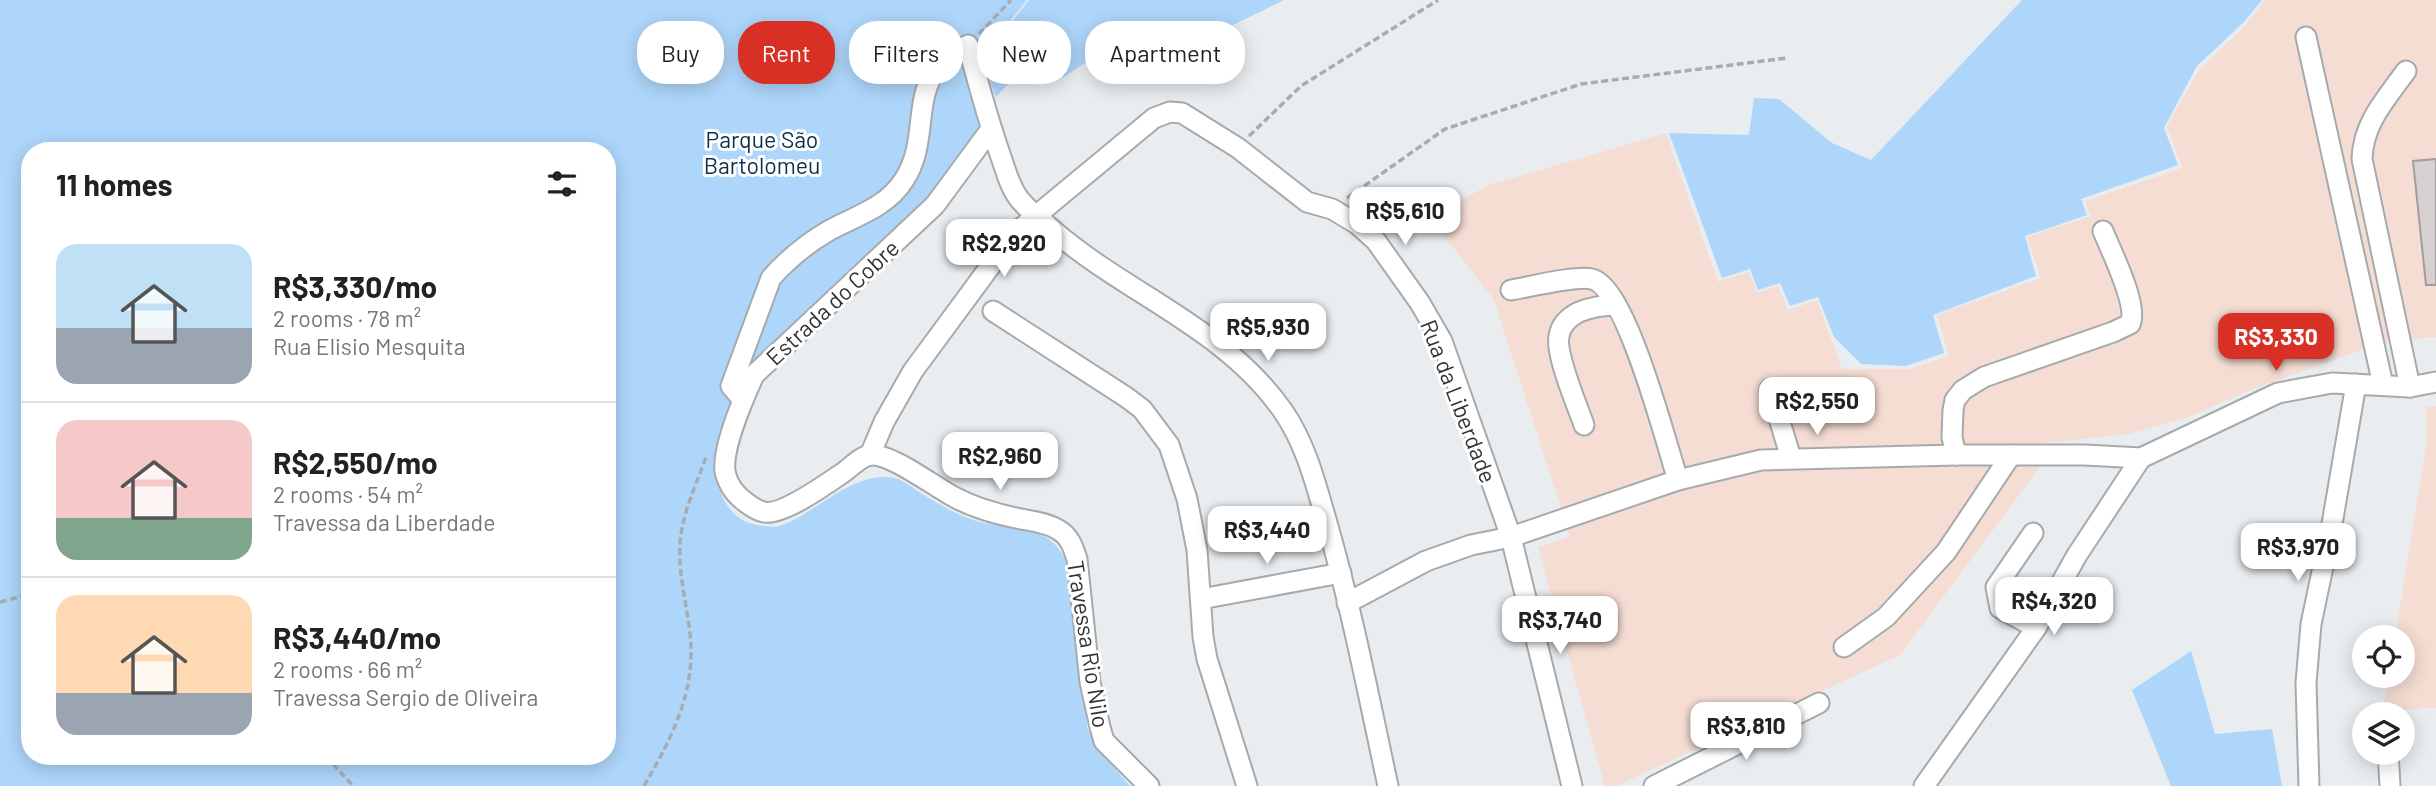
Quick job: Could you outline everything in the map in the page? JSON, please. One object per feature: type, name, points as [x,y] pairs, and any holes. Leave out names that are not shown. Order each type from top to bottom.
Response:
[{"type":"street","points":[[2306,37],[2384,385]]},
{"type":"street","points":[[968,45],[991,129],[1009,181],[1019,199],[1075,248],[1143,295],[1195,326],[1228,351],[1283,411],[1299,439],[1312,471],[1341,573],[1388,786]]},
{"type":"street","name":"Estrada do Cobre","points":[[968,45],[958,50],[931,77],[922,104],[915,152],[906,178],[894,193],[861,215],[828,231],[782,265],[771,278],[731,386],[743,400],[754,375],[935,205],[991,129]]},
{"type":"street","points":[[2406,71],[2373,117],[2362,140],[2362,159],[2410,387]]},
{"type":"street","name":"Rua da Liberdade","points":[[1035,215],[1154,118],[1170,112],[1182,113],[1238,148],[1307,202],[1332,209],[1357,224],[1376,241],[1420,303],[1442,341],[1511,537],[1572,786]]},
{"type":"street","points":[[743,400],[725,459],[725,474],[734,492],[764,512],[779,511],[870,455],[884,422],[913,371],[995,258],[1014,234],[1035,215]]},
{"type":"street","points":[[1956,455],[1952,437],[1953,410],[1955,400],[1963,390],[1984,377],[2130,324],[2133,312],[2128,294],[2103,231]]},
{"type":"street","points":[[1511,290],[1580,279],[1592,279],[1603,285],[1639,356],[1678,480]]},
{"type":"street","points":[[1584,425],[1559,351],[1558,337],[1563,324],[1574,315],[1589,308],[1616,306]]},
{"type":"street","points":[[993,311],[1142,409],[1169,445],[1187,499],[1197,550],[1207,659],[1247,786]]},
{"type":"street","points":[[1347,603],[1426,561],[1471,545],[1511,537],[1678,480],[1738,464],[1791,458],[1956,455],[2141,457],[2277,393],[2332,383],[2410,387],[2436,382]]},
{"type":"street","points":[[2309,786],[2306,683],[2311,624],[2332,524],[2356,384]]},
{"type":"street","points":[[1770,389],[1791,458]]},
{"type":"street","name":"Travessa Rio Nilo","points":[[870,455],[881,456],[898,464],[960,500],[1052,526],[1071,541],[1077,559],[1090,681],[1104,741],[1149,786]]},
{"type":"street","points":[[1844,648],[1886,617],[1946,552],[2011,455]]},
{"type":"street","points":[[1924,786],[2036,628],[2077,555],[2141,457]]},
{"type":"street","points":[[2033,533],[1996,587],[2000,608],[2036,628]]},
{"type":"street","points":[[1201,599],[1341,573]]},
{"type":"street","points":[[1654,786],[1819,703]]},
{"type":"street","points":[[2389,765],[2390,786]]},
{"type":"path","points":[[968,45],[1011,0]]},
{"type":"path","points":[[1238,148],[1301,86],[1438,0]]},
{"type":"path","points":[[1332,209],[1445,129],[1581,84],[1787,58]]},
{"type":"path","points":[[644,786],[674,732],[685,698],[691,657],[682,573],[681,535],[709,450]]},
{"type":"path","points":[[0,602],[21,596]]},
{"type":"path","points":[[334,765],[353,786]]},
{"type":"shaded area","points":[[2266,0],[2436,0],[2436,337],[2390,341],[2366,348],[2248,391],[2189,417],[2128,434],[2035,444],[2039,468],[1900,655],[1616,786],[1605,786],[1538,548],[1570,536],[1494,300],[1430,217],[1489,185],[1666,133],[1718,282],[1749,272],[1757,293],[1778,286],[1788,310],[1817,300],[1842,369],[1910,369],[1949,356],[1937,315],[2041,278],[2027,237],[2091,216],[2085,201],[2182,168],[2167,126],[2199,70],[2241,30]]},
{"type":"shaded area","points":[[2436,406],[2436,708],[2415,709],[2415,702],[2384,702],[2386,688],[2415,688],[2415,625],[2397,625],[2426,448],[2426,407]]},
{"type":"green space","name":"Parque São Bartolomeu","points":[[0,0],[1027,0],[1010,21],[977,21],[977,62],[967,75],[983,121],[941,191],[750,371],[716,469],[719,488],[727,505],[748,523],[780,526],[852,485],[883,477],[899,479],[965,517],[1026,530],[1051,541],[1070,569],[1087,727],[1096,747],[1130,786],[0,786]]},
{"type":"green space","points":[[1029,0],[1284,0],[1241,21],[1085,21],[1085,63],[1071,72],[1071,21],[1012,21]]},
{"type":"green space","points":[[2022,0],[2262,0],[2244,22],[2197,66],[2164,128],[2178,165],[2081,199],[2087,215],[2025,236],[2036,276],[1933,315],[1944,353],[1906,366],[1861,364],[1834,337],[1818,297],[1790,306],[1780,283],[1758,290],[1750,269],[1722,278],[1669,133],[1749,135],[1754,98],[1779,99],[1832,143],[1871,160]]},
{"type":"green space","points":[[991,84],[1008,84],[996,97]]},
{"type":"green space","points":[[2191,651],[2215,734],[2272,729],[2282,786],[2171,786],[2132,690]]},
{"type":"building","points":[[2436,159],[2436,285],[2426,285],[2413,161]]}]
